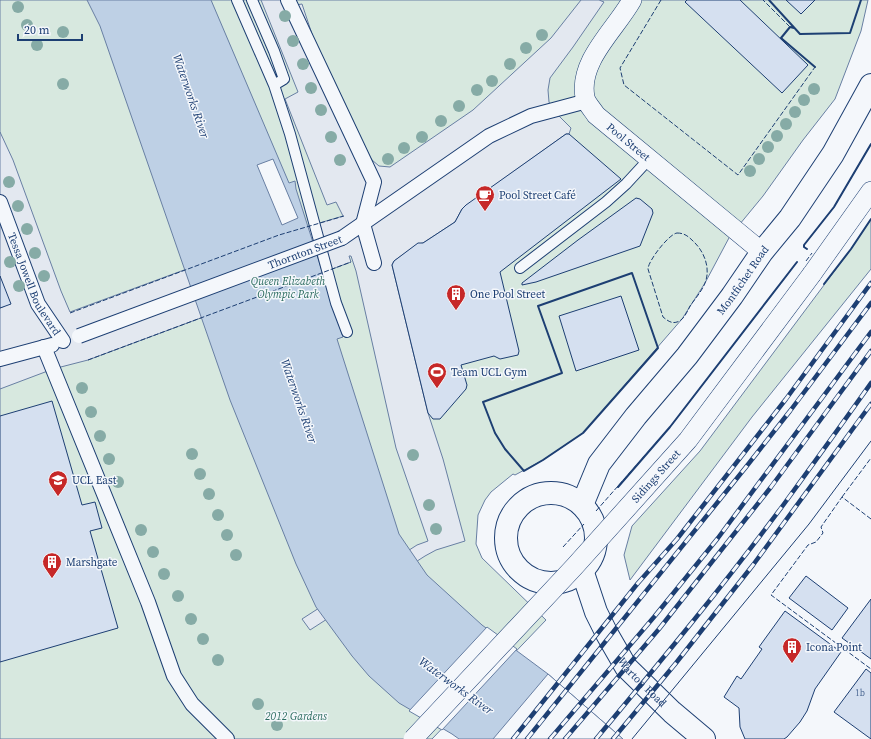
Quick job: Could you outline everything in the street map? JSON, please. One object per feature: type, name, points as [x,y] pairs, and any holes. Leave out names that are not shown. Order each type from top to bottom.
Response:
[{"type":"street","points":[[288,0],[374,182],[363,224],[374,263]]},
{"type":"street","name":"Pool Street","points":[[632,0],[592,57],[584,84],[585,99],[596,115],[650,158],[762,252]]},
{"type":"street","name":"Montfichet Road","points":[[582,505],[599,464],[636,416],[687,356],[728,302],[762,252],[805,197],[833,154],[869,90]]},
{"type":"street","name":"Thornton Street","points":[[0,359],[79,336],[342,238],[489,136],[531,116],[587,101]]},
{"type":"street","name":"Sidings Street","points":[[413,739],[575,566],[688,440],[812,274],[871,191]]},
{"type":"street","name":"Tessa Jowell Boulevard","points":[[0,202],[38,304],[63,341]]},
{"type":"street","points":[[44,347],[148,602],[174,676],[192,704],[227,739]]},
{"type":"street","name":"Montfichet Road","points":[[556,493],[599,464]]},
{"type":"street","points":[[556,493],[570,496],[582,505],[592,520],[596,537],[593,555],[582,570],[571,578],[557,583],[544,582],[531,578],[520,570],[511,560],[506,546],[508,522],[514,511],[524,501],[540,494],[556,493]]},
{"type":"street","name":"Warton Road","points":[[582,570],[596,612],[626,667],[672,712],[704,739]]},
{"type":"street","name":"Warton Road","points":[[557,583],[596,612]]},
{"type":"lane","points":[[237,0],[274,85],[290,134],[336,303],[347,332]]},
{"type":"lane","points":[[252,0],[274,51],[284,79],[274,85]]},
{"type":"lane","points":[[520,268],[606,202],[626,184],[650,158]]},
{"type":"green space","name":"Queen Elizabeth Olympic Park","points":[[0,0],[868,0],[861,31],[835,99],[803,140],[763,196],[730,236],[705,283],[682,319],[583,433],[543,460],[515,475],[513,474],[491,492],[485,500],[478,515],[476,544],[482,558],[546,620],[432,739],[0,739]]},
{"type":"green space","points":[[871,219],[871,269],[752,417],[630,580],[624,555],[632,526],[700,451],[851,249]]},
{"type":"shaded area","points":[[261,0],[294,0],[296,5],[302,4],[319,55],[363,148],[372,160],[379,166],[390,167],[473,110],[551,38],[581,0],[599,0],[604,2],[550,78],[548,90],[549,102],[553,110],[571,128],[569,134],[566,134],[462,209],[455,222],[423,243],[418,244],[394,261],[392,265],[428,413],[443,459],[465,541],[436,550],[425,556],[310,630],[302,619],[417,545],[428,541],[396,448],[356,271],[351,256],[349,256],[351,262],[88,360],[53,369],[0,389],[0,308],[5,306],[0,294],[0,132],[13,160],[70,312],[279,235],[343,216],[336,202],[327,205],[285,99],[298,92]]},
{"type":"water","name":"Waterworks River","points":[[87,0],[211,0],[289,183],[295,181],[296,189],[343,337],[337,339],[399,534],[427,575],[482,625],[548,674],[623,739],[459,739],[399,703],[369,676],[352,656],[316,607],[296,564],[230,400],[100,26]]},
{"type":"pier","points":[[273,159],[298,218],[282,225],[257,165]]},
{"type":"pier","points":[[487,627],[517,649],[442,730],[409,711]]},
{"type":"pier","points":[[548,674],[623,739],[493,739]]},
{"type":"building","points":[[687,0],[740,0],[808,65],[782,93],[685,2]]},
{"type":"building","points":[[786,0],[815,0],[801,14]]},
{"type":"building","name":"One Pool Street","points":[[566,134],[569,134],[621,179],[500,272],[519,351],[518,355],[500,359],[494,356],[461,365],[467,385],[466,389],[440,419],[433,419],[428,413],[392,265],[394,261],[418,243],[423,243],[455,222],[466,205]]},
{"type":"building","points":[[636,198],[640,199],[652,209],[653,213],[640,246],[536,282],[522,285],[522,283],[578,240]]},
{"type":"building","points":[[0,276],[11,304],[0,308]]},
{"type":"building","points":[[621,296],[639,350],[576,371],[559,316]]},
{"type":"building","name":"Marshgate","points":[[52,401],[82,505],[95,502],[102,528],[90,531],[118,628],[0,662],[0,416]]},
{"type":"building","points":[[806,576],[848,608],[832,630],[789,598]]},
{"type":"building","points":[[871,599],[871,659],[842,638]]},
{"type":"building","name":"Icona Point","points":[[785,611],[841,652],[815,689],[807,711],[787,737],[784,739],[745,739],[740,727],[739,708],[724,697],[737,676],[741,679],[762,649],[759,647]]},
{"type":"building","points":[[866,669],[871,673],[871,739],[834,712]]},
{"type":"tram line","points":[[632,739],[809,524],[871,441]]},
{"type":"railway","points":[[513,739],[638,583],[677,539],[786,399],[871,283]]},
{"type":"railway","points":[[527,739],[746,467],[871,303]]},
{"type":"railway","points":[[550,739],[654,617],[718,538],[871,332]]},
{"type":"railway","points":[[565,739],[659,629],[771,487],[871,351]]},
{"type":"railway","points":[[596,739],[715,594],[784,504],[871,383]]},
{"type":"railway","points":[[613,739],[676,663],[753,565],[871,404]]},
{"type":"fence","points":[[661,0],[620,68],[624,85],[738,175],[815,67],[781,38],[790,27],[763,0]]},
{"type":"fence","points":[[807,249],[804,245],[834,207],[871,144]]},
{"type":"fence","points":[[70,313],[279,235],[344,216]]},
{"type":"fence","points":[[677,233],[686,235],[697,245],[707,266],[707,277],[704,286],[682,320],[673,322],[663,317],[648,269],[651,260],[660,248],[669,238],[677,233]]},
{"type":"fence","points":[[806,261],[812,253]]},
{"type":"fence","points":[[88,360],[351,262]]},
{"type":"fence","points":[[596,511],[670,427],[797,262]]},
{"type":"fence","points":[[842,497],[871,458]]},
{"type":"fence","points":[[871,519],[842,497],[821,527],[823,533],[816,542],[808,545],[771,595],[871,669]]},
{"type":"fence","points":[[563,547],[584,524]]},
{"type":"wall","points":[[769,0],[800,34],[850,33],[861,0]]},
{"type":"wall","points":[[794,28],[790,27],[781,38],[815,67]]},
{"type":"wall","points":[[807,249],[804,245],[834,207],[871,144]]},
{"type":"wall","points":[[824,284],[851,249],[871,219]]},
{"type":"wall","points":[[618,487],[670,427],[797,262]]},
{"type":"wall","points":[[632,273],[658,348],[583,433],[524,471],[505,449],[495,433],[483,402],[562,373],[538,306],[632,273]]},
{"type":"place","name":"Pool Street Café","points":[[485,212]]},
{"type":"place","name":"One Pool Street","points":[[456,311]]},
{"type":"place","name":"Team UCL Gym","points":[[437,389]]},
{"type":"place","name":"UCL East","points":[[58,497]]},
{"type":"place","name":"Marshgate","points":[[52,579]]},
{"type":"place","name":"Icona Point","points":[[792,664]]},
{"type":"park label","name":"2012 Gardens","points":[[296,716]]}]
